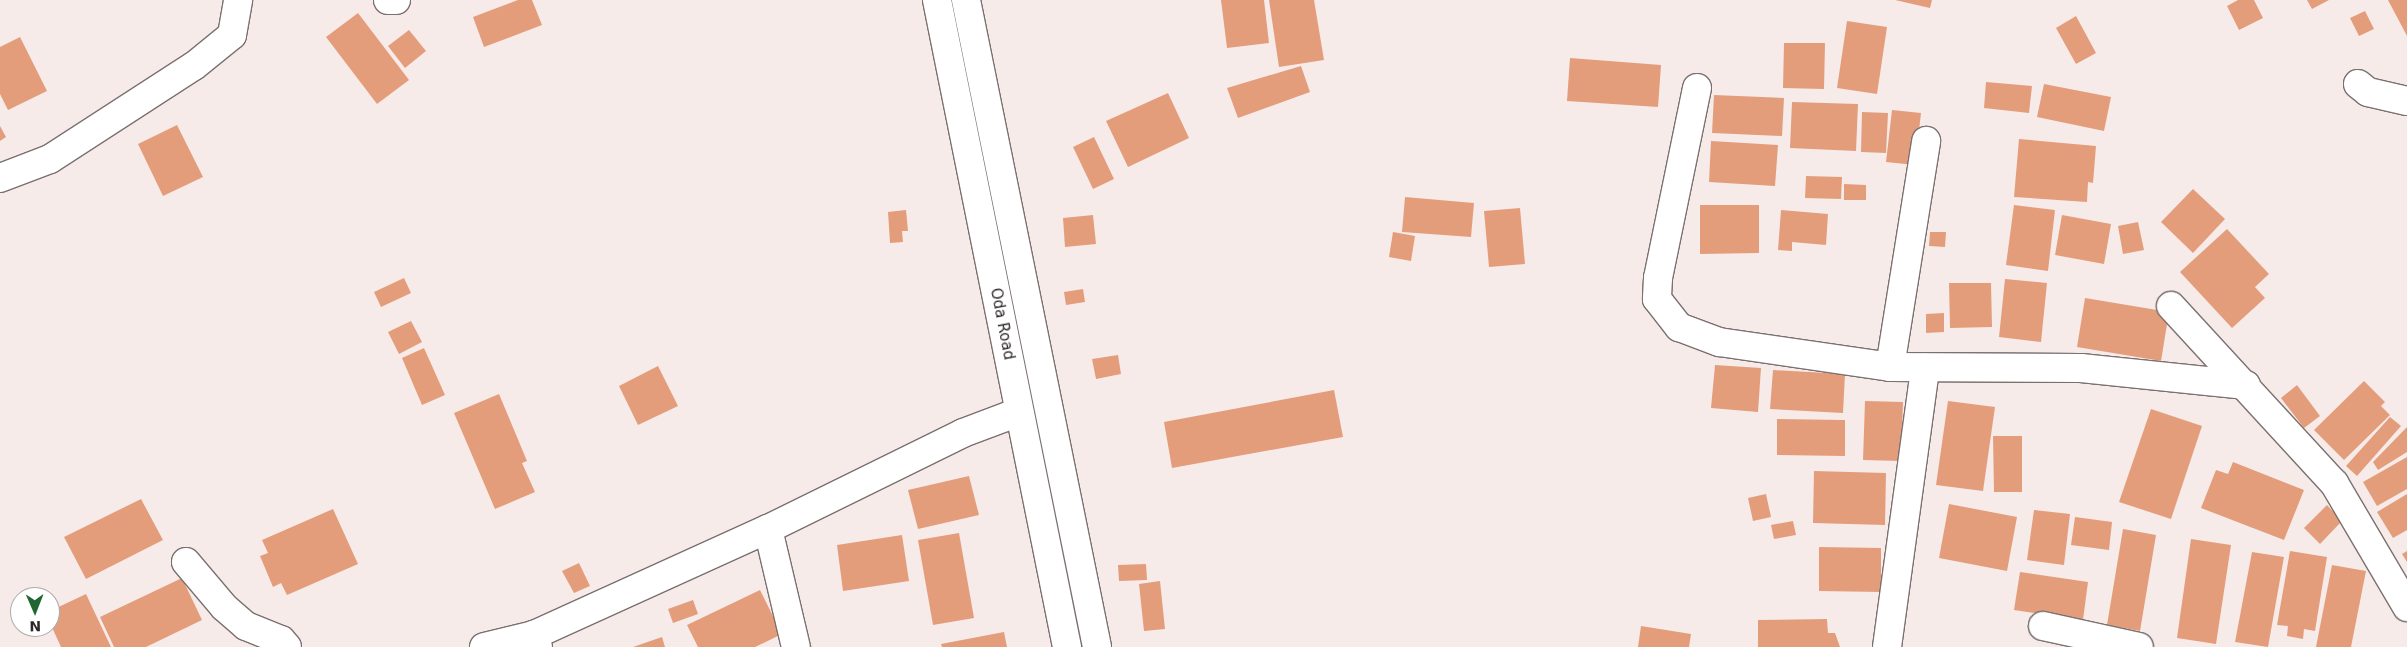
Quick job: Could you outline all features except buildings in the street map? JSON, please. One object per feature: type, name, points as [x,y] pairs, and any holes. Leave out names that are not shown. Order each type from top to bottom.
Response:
[{"type":"street","points":[[0,178],[50,159],[194,66],[232,36],[238,0]]},
{"type":"street","points":[[388,0],[396,0]]},
{"type":"street","name":"Oda Road","points":[[936,0],[1019,412],[1050,550],[1067,647]]},
{"type":"street","name":"Oda Road","points":[[966,0],[1097,647]]},
{"type":"street","points":[[2358,84],[2368,92],[2407,101]]},
{"type":"street","points":[[1697,88],[1658,278],[1657,299],[1678,327],[1719,342],[1890,366],[1925,368],[2081,368],[2246,385]]},
{"type":"street","points":[[1890,366],[1926,141]]},
{"type":"street","points":[[2171,306],[2246,385],[2334,483],[2407,607]]},
{"type":"street","points":[[1887,647],[1925,368]]},
{"type":"street","points":[[484,647],[536,641],[964,433],[1019,412]]},
{"type":"street","points":[[768,529],[796,647]]},
{"type":"street","points":[[186,562],[224,607],[246,626],[281,640],[287,647]]},
{"type":"street","points":[[2043,626],[2139,647]]}]
